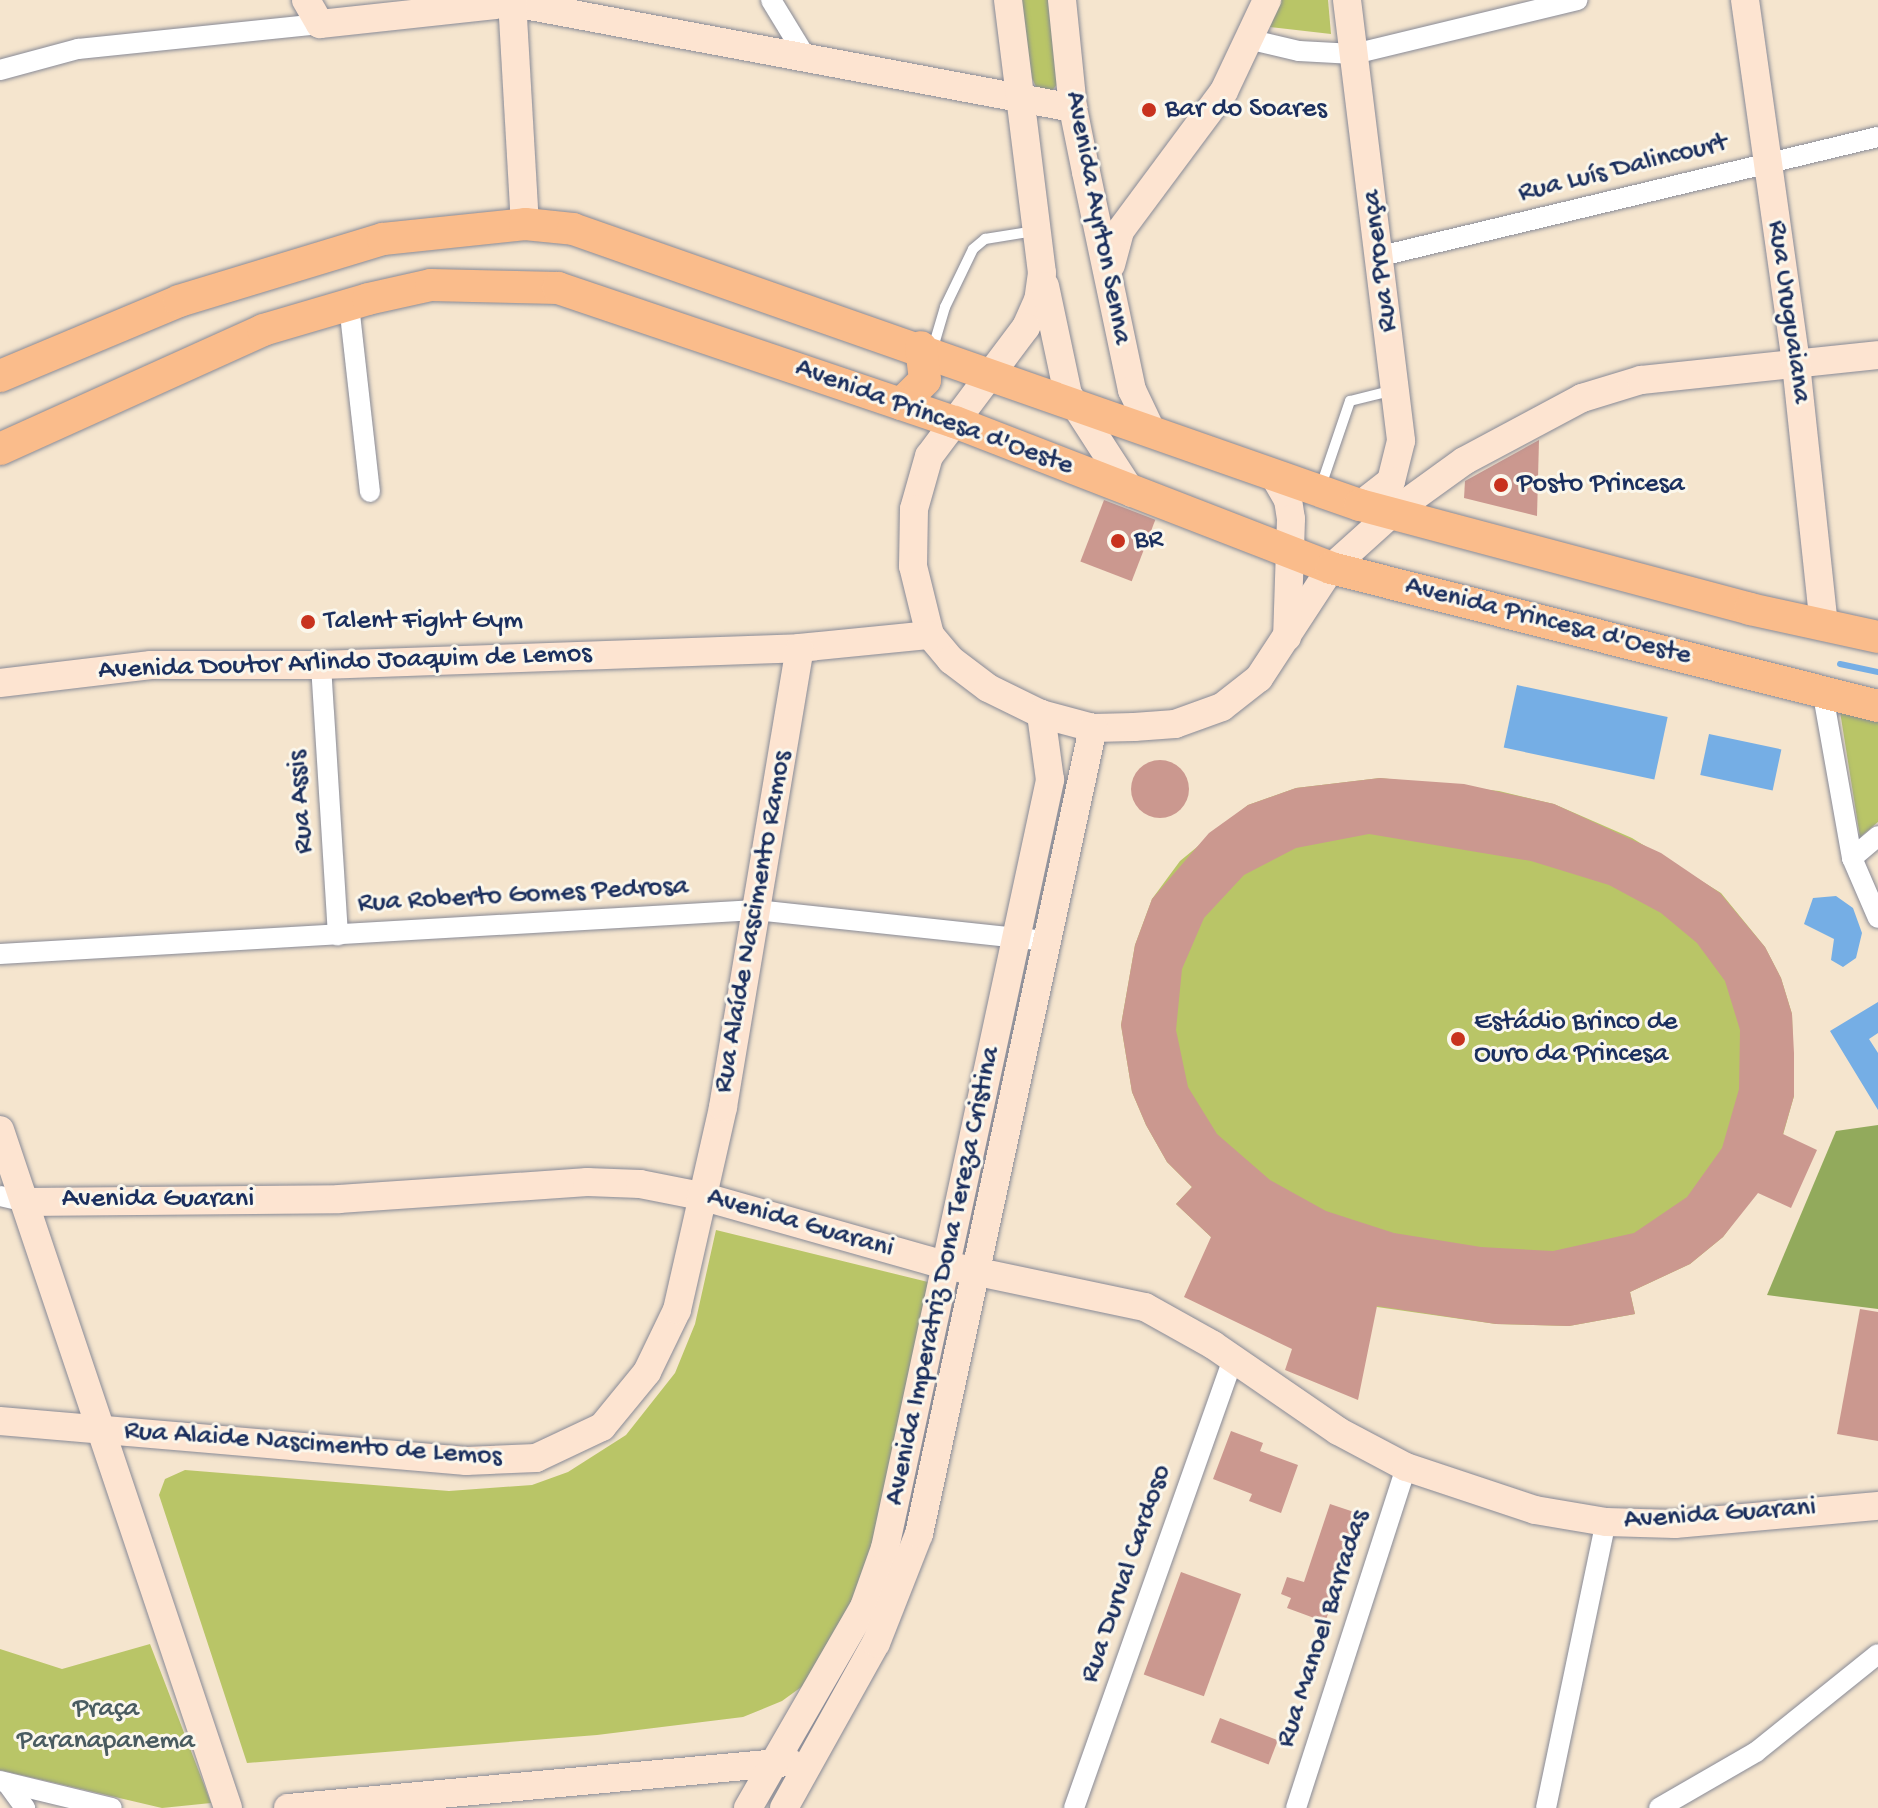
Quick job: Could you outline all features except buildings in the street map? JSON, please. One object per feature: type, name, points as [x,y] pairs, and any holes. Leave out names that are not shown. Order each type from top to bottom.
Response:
[{"type":"main road","name":"Avenida Ayrton Senna","points":[[930,635],[913,566],[914,509],[929,456],[1033,315],[1042,273],[1008,0]]},
{"type":"main road","name":"Avenida Ayrton Senna","points":[[1062,0],[1073,108],[1086,172],[1110,272],[1132,390],[1152,432]]},
{"type":"main road","points":[[1110,272],[1120,231],[1187,146],[1252,40],[1267,0]]},
{"type":"main road","name":"Rua Proença","points":[[1347,0],[1381,256],[1401,441],[1391,481],[1360,505]]},
{"type":"main road","name":"Rua Uruguaiana","points":[[1745,0],[1796,364],[1824,626]]},
{"type":"main road","points":[[513,2],[525,224]]},
{"type":"main road","points":[[313,12],[513,2],[1073,108]]},
{"type":"main road","points":[[1086,172],[1107,195],[1146,197]]},
{"type":"main road","points":[[0,376],[179,301],[383,239],[525,224],[573,229],[990,371],[1360,505],[1824,626],[1878,637]]},
{"type":"main road","points":[[1042,273],[1061,374],[1073,403],[1132,493]]},
{"type":"main road","name":"Avenida Princesa d'Oeste","points":[[0,449],[248,336],[349,305],[431,285],[558,288],[955,422],[1331,568],[1823,695],[1878,706]]},
{"type":"main road","points":[[901,404],[925,380],[926,349]]},
{"type":"main road","points":[[930,635],[951,660],[988,688],[1041,714],[1093,728],[1175,724],[1222,707],[1259,678],[1287,642],[1331,568],[1392,513],[1449,472],[1610,387],[1878,355]]},
{"type":"main road","points":[[1401,441],[1421,462],[1449,472]]},
{"type":"main road","points":[[1273,474],[1288,500],[1287,642]]},
{"type":"main road","name":"Avenida Doutor Arlindo Joaquim de Lemos","points":[[0,683],[151,665],[321,665],[800,648],[930,635]]},
{"type":"main road","name":"Rua Alaíde Nascimento Ramos","points":[[701,1196],[723,1107],[800,648]]},
{"type":"main road","name":"Avenida Imperatriz Dona Tereza Cristina","points":[[748,1808],[864,1607],[885,1548],[1050,780],[1041,714]]},
{"type":"main road","name":"Avenida Imperatriz Dona Tereza Cristina","points":[[784,1808],[876,1643],[907,1573],[980,1271],[1093,728]]},
{"type":"main road","points":[[0,1130],[12,1199],[103,1430],[228,1808]]},
{"type":"main road","name":"Avenida Guarani","points":[[12,1199],[339,1199],[587,1182],[640,1184],[701,1196],[945,1265],[1145,1307],[1233,1358],[1338,1431],[1406,1467],[1482,1495],[1606,1522],[1675,1524],[1878,1506]]},
{"type":"main road","name":"Rua Alaide Nascimento de Lemos","points":[[0,1421],[466,1461],[536,1458],[571,1446],[602,1427],[630,1399],[665,1339],[677,1310],[701,1196]]},
{"type":"main road","points":[[288,1808],[774,1762],[809,1762]]},
{"type":"street","points":[[771,0],[807,59]]},
{"type":"street","points":[[1252,40],[1299,51],[1354,54],[1578,0]]},
{"type":"street","points":[[0,70],[78,49],[313,12]]},
{"type":"street","name":"Rua Luís Dalincourt","points":[[1381,256],[1878,137]]},
{"type":"street","points":[[349,305],[370,492]]},
{"type":"street","name":"Rua Assis","points":[[321,665],[338,935]]},
{"type":"street","points":[[1823,695],[1852,858],[1878,918]]},
{"type":"street","points":[[1852,858],[1878,836]]},
{"type":"street","name":"Rua Roberto Gomes Pedrosa","points":[[0,954],[756,910],[1048,941]]},
{"type":"street","name":"Rua Durval Cardoso","points":[[1074,1808],[1233,1358]]},
{"type":"street","name":"Rua Manoel Barradas","points":[[1296,1808],[1406,1467]]},
{"type":"street","points":[[1546,1808],[1606,1522]]},
{"type":"street","points":[[1659,1808],[1756,1752],[1878,1654]]},
{"type":"street","points":[[4,1782],[25,1808]]},
{"type":"street","points":[[4,1782],[112,1808]]},
{"type":"lane","points":[[926,349],[973,249],[985,239],[1037,230]]},
{"type":"lane","points":[[1320,491],[1350,401],[1396,390]]},
{"type":"green space","points":[[1019,0],[1049,0],[1058,83],[1051,92],[1037,89],[1032,78]]},
{"type":"green space","points":[[1280,0],[1328,0],[1331,34],[1270,27]]},
{"type":"green space","points":[[1838,699],[1878,706],[1878,822],[1860,837]]},
{"type":"green space","name":"Estádio Brinco de Ouro da Princesa","points":[[1380,778],[1499,791],[1554,804],[1632,838],[1721,893],[1765,947],[1781,978],[1792,1014],[1794,1096],[1773,1170],[1723,1237],[1690,1264],[1630,1292],[1635,1314],[1569,1326],[1496,1324],[1377,1307],[1211,1237],[1176,1204],[1192,1187],[1167,1162],[1146,1125],[1132,1092],[1121,1025],[1135,945],[1152,899],[1180,861],[1248,805],[1296,788]]},
{"type":"green space","points":[[1878,1125],[1878,1309],[1767,1295],[1836,1131]]},
{"type":"green space","points":[[716,1230],[928,1282],[882,1515],[856,1595],[811,1680],[782,1701],[743,1717],[597,1735],[247,1763],[159,1495],[165,1479],[185,1470],[449,1491],[532,1485],[568,1472],[626,1435],[675,1373],[695,1324]]},
{"type":"green space","name":"Praça Paranapanema","points":[[150,1644],[211,1803],[162,1808],[0,1770],[0,1649],[62,1669]]},
{"type":"water","points":[[1517,685],[1668,717],[1654,780],[1504,748]]},
{"type":"water","points":[[1709,734],[1781,749],[1773,790],[1700,775]]},
{"type":"water","points":[[1836,896],[1853,908],[1862,933],[1856,958],[1843,967],[1831,960],[1834,939],[1804,924],[1813,898]]},
{"type":"water","points":[[1878,1002],[1878,1033],[1869,1039],[1878,1053],[1878,1110],[1830,1031]]},
{"type":"waterway","points":[[1840,664],[1878,672]]},
{"type":"place","name":"Bar do Soares","points":[[1149,110]]},
{"type":"place","name":"Posto Princesa","points":[[1501,485]]},
{"type":"place","name":"BR","points":[[1118,541]]},
{"type":"place","name":"Talent Fight Gym","points":[[308,622]]},
{"type":"place","name":"Estádio Brinco de Ouro da Princesa","points":[[1458,1039]]}]
